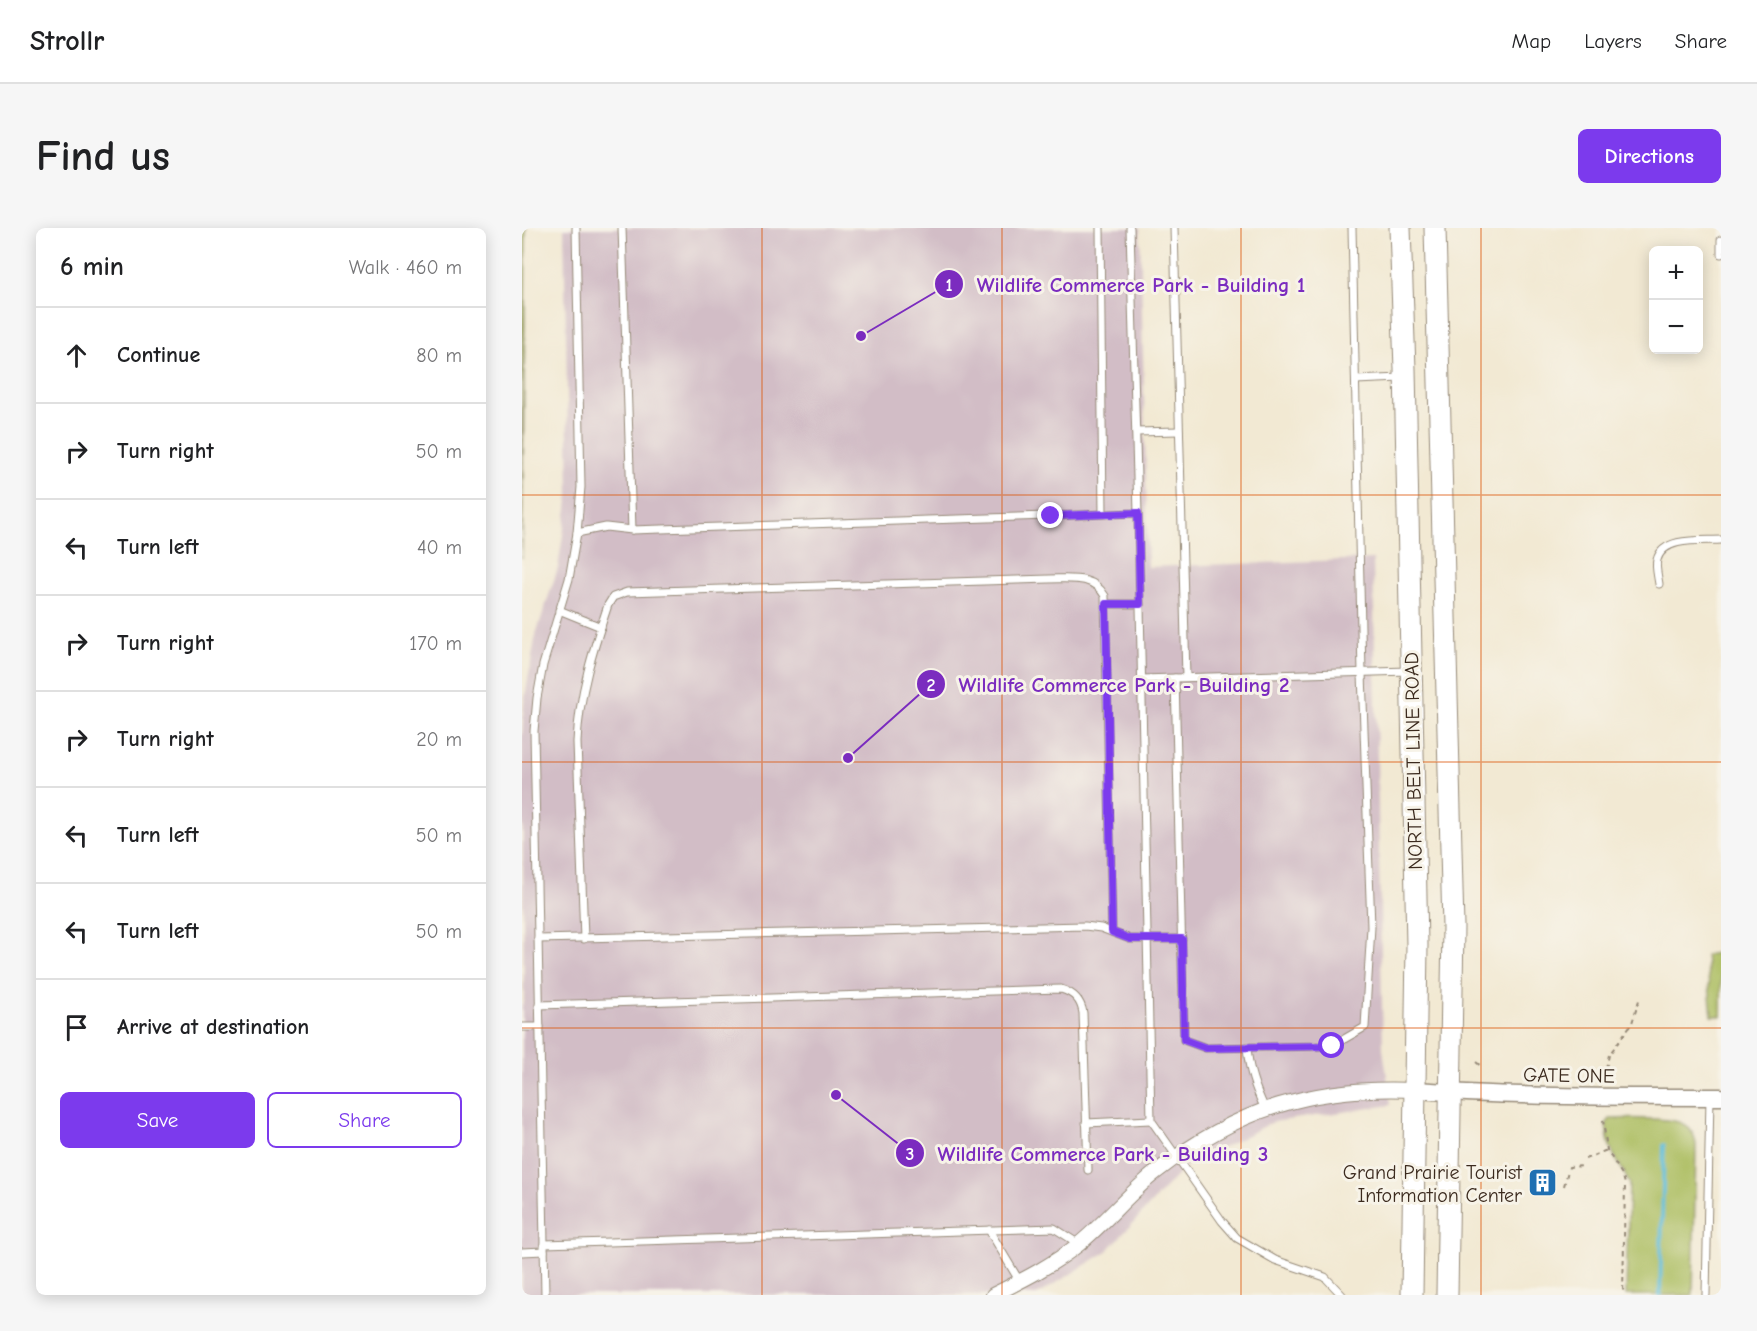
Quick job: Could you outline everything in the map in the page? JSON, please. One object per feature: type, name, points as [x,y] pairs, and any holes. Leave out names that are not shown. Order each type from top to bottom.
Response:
[{"type":"main road","name":"NORTH BELT LINE ROAD","points":[[1400,228],[1417,955],[1412,1295]]},
{"type":"main road","name":"NORTH BELT LINE ROAD","points":[[1436,228],[1454,927],[1447,1295]]},
{"type":"street","points":[[993,1295],[1044,1269],[1079,1244],[1154,1173],[1208,1136],[1238,1120],[1290,1101],[1330,1093],[1384,1089],[1416,1090]]},
{"type":"street","name":"GATE ONE","points":[[1416,1090],[1450,1093],[1715,1097]]},
{"type":"lane","points":[[545,1295],[533,749],[535,716],[543,665],[571,571],[581,487],[576,228]]},
{"type":"lane","points":[[622,228],[632,530]]},
{"type":"lane","points":[[1100,228],[1103,514]]},
{"type":"lane","points":[[1130,228],[1151,1120],[1222,1221],[1237,1238],[1275,1260],[1325,1277],[1342,1295]]},
{"type":"lane","points":[[1174,228],[1186,678]]},
{"type":"lane","points":[[1174,678],[1184,1040],[1206,1048],[1332,1046],[1365,1027],[1371,927],[1362,673],[1352,228]]},
{"type":"lane","points":[[1721,240],[1721,254]]},
{"type":"lane","points":[[1356,380],[1405,378]]},
{"type":"lane","points":[[1136,432],[1179,431]]},
{"type":"lane","points":[[577,533],[606,527],[632,530],[1138,513]]},
{"type":"lane","points":[[1659,584],[1657,560],[1666,547],[1683,542],[1721,540]]},
{"type":"lane","points":[[584,939],[577,734],[583,684],[608,605],[613,597],[627,592],[1078,579],[1100,587],[1106,604],[1112,932]]},
{"type":"lane","points":[[1106,604],[1140,604]]},
{"type":"lane","points":[[559,610],[601,627]]},
{"type":"lane","points":[[1141,679],[1411,671]]},
{"type":"lane","points":[[538,939],[1084,926],[1112,932],[1130,939],[1182,939]]},
{"type":"lane","points":[[539,1005],[1060,989],[1075,996],[1083,1013],[1088,1170]]},
{"type":"lane","points":[[522,1027],[540,1027]]},
{"type":"lane","points":[[1247,1047],[1248,1067],[1252,1082],[1265,1109]]},
{"type":"lane","points":[[1706,1295],[1715,1097]]},
{"type":"lane","points":[[1086,1123],[1151,1120]]},
{"type":"lane","points":[[522,1252],[544,1248],[1054,1228],[1079,1244]]},
{"type":"lane","points":[[989,1230],[1020,1282]]},
{"type":"path","points":[[1604,1077],[1609,1055],[1632,1023],[1640,997]]},
{"type":"path","points":[[1476,1062],[1482,1067]]},
{"type":"path","points":[[1603,1120],[1607,1150],[1623,1176],[1625,1184],[1623,1295]]},
{"type":"path","points":[[1585,1160],[1607,1150]]},
{"type":"path","points":[[1564,1186],[1569,1167],[1585,1166]]},
{"type":"shaded area","points":[[564,228],[1140,228],[1148,567],[1373,559],[1383,1049],[1391,1105],[1273,1122],[1185,1167],[1106,1252],[1037,1295],[522,1295],[522,1006],[524,999],[522,739],[524,703],[536,634],[558,568],[569,495]]},
{"type":"green space","points":[[522,228],[526,228],[522,558]]},
{"type":"green space","points":[[1721,952],[1721,1016],[1712,1016],[1706,955]]},
{"type":"green space","points":[[1610,1119],[1675,1121],[1687,1127],[1693,1135],[1696,1145],[1693,1295],[1626,1295],[1629,1184],[1611,1150],[1606,1124]]},
{"type":"waterway","points":[[1660,1295],[1664,1145]]},
{"type":"place","name":"Wildlife Commerce Park - Building 1","points":[[861,336]]},
{"type":"place","name":"Wildlife Commerce Park - Building 2","points":[[848,758]]},
{"type":"place","name":"Wildlife Commerce Park - Building 3","points":[[836,1095]]},
{"type":"place","name":"Grand Prairie Tourist Information Center","points":[[1543,1183]]},
{"type":"route","points":[[1051,516],[1138,513],[1140,604],[1106,604],[1112,932],[1130,939],[1182,939],[1184,1040],[1206,1048],[1332,1046]]}]
